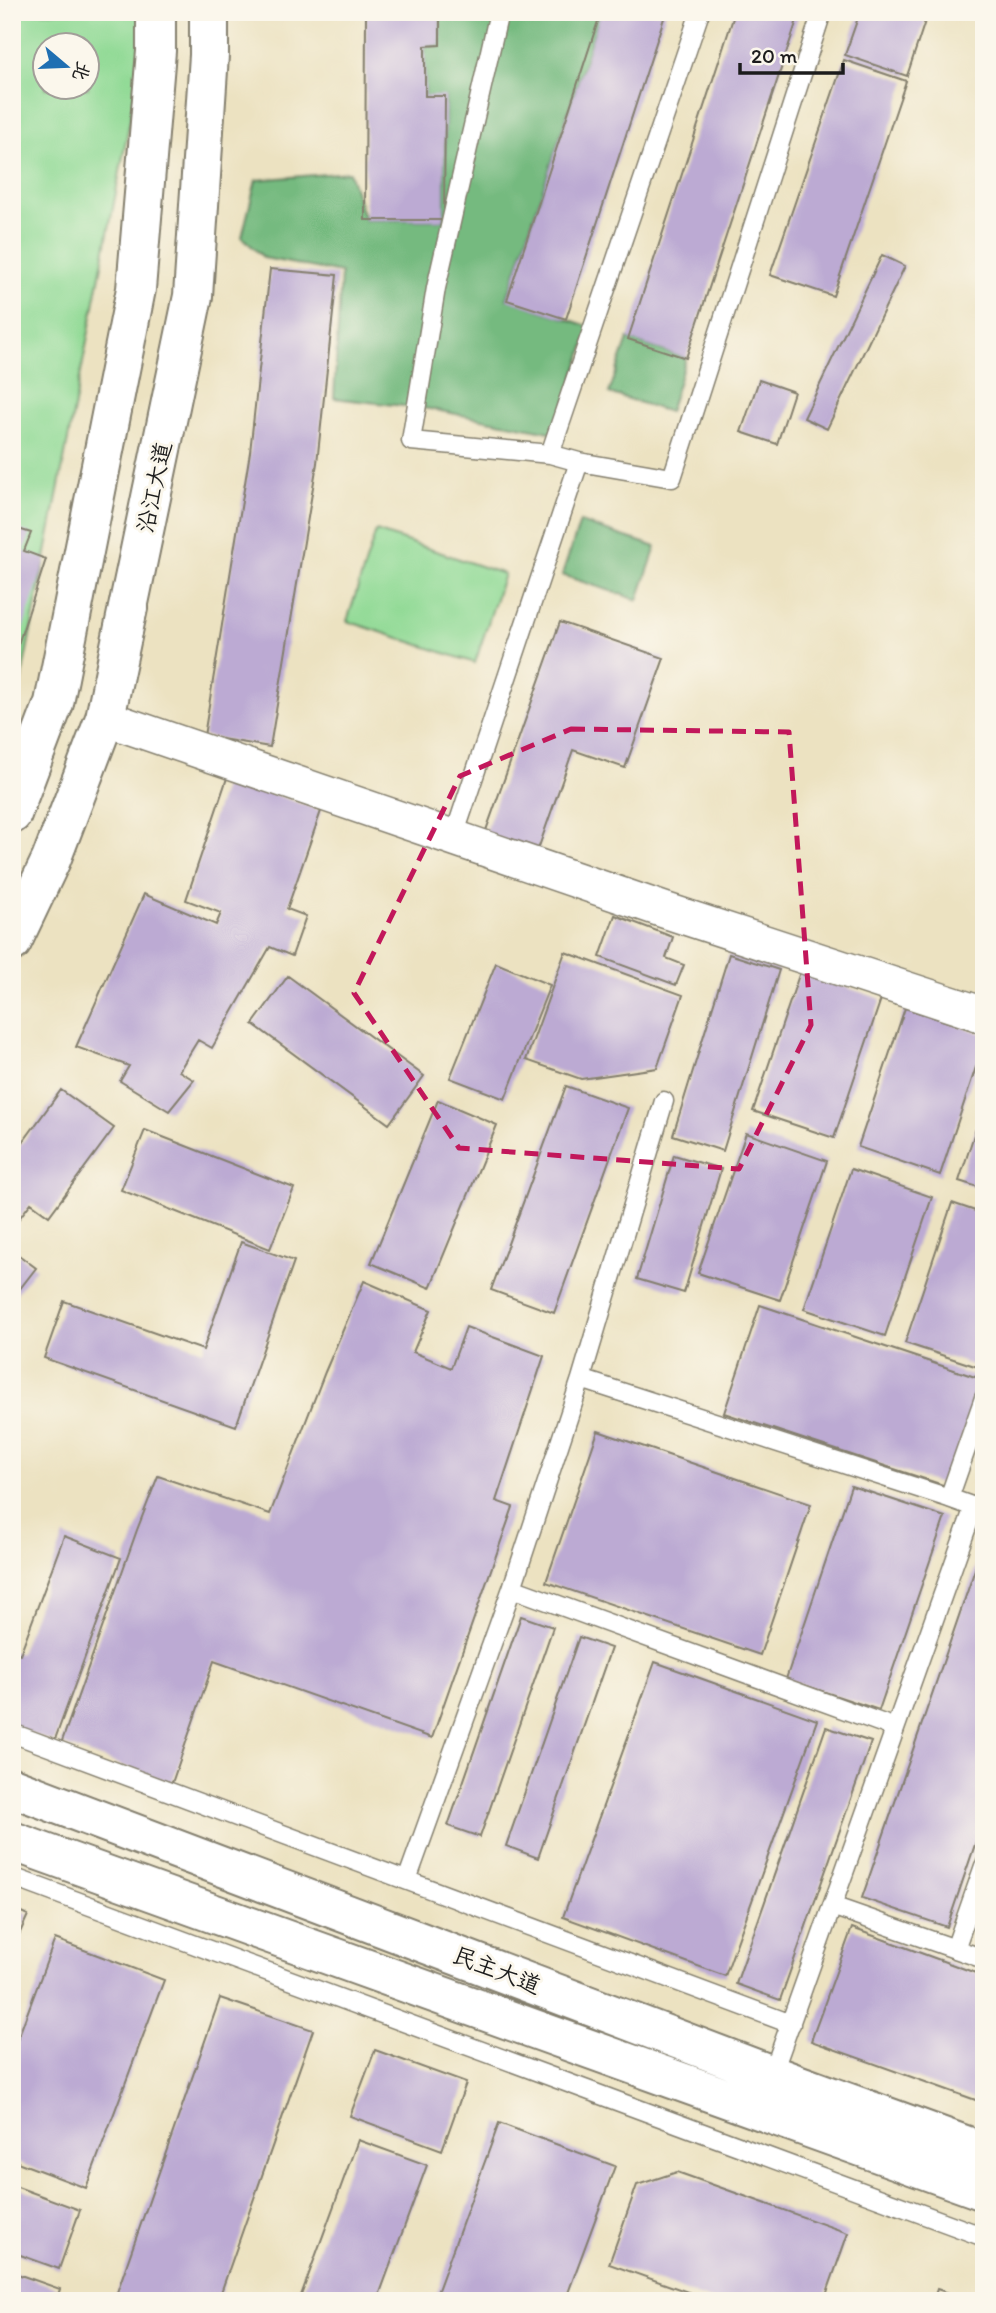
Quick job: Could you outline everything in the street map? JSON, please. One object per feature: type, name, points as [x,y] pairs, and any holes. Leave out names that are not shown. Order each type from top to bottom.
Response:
[{"type":"main road","points":[[12,814],[54,703],[136,289],[156,51],[156,12]]},
{"type":"main road","name":"沿江大道","points":[[12,942],[51,860],[105,718],[193,296],[209,55],[209,12]]},
{"type":"main road","name":"民主大道","points":[[12,1787],[772,2075],[984,2151]]},
{"type":"main road","name":"民主大道","points":[[12,1841],[984,2192]]},
{"type":"street","points":[[105,718],[453,838],[984,1015]]},
{"type":"lane","points":[[499,12],[436,288],[411,441],[550,454],[579,462],[672,478],[822,12]]},
{"type":"lane","points":[[550,454],[700,12]]},
{"type":"lane","points":[[453,838],[579,462]]},
{"type":"lane","points":[[407,1880],[512,1588],[581,1379],[664,1101]]},
{"type":"lane","points":[[581,1379],[979,1509],[895,1728],[772,2075]]},
{"type":"lane","points":[[949,1498],[984,1398]]},
{"type":"lane","points":[[512,1588],[895,1728]]},
{"type":"lane","points":[[12,1733],[791,2024]]},
{"type":"lane","points":[[955,1949],[984,1866]]},
{"type":"lane","points":[[12,1877],[984,2236]]},
{"type":"lane","points":[[832,1906],[984,1959]]},
{"type":"highlighted area","points":[[571,729],[789,732],[811,1025],[739,1169],[459,1148],[354,993],[460,776]]},
{"type":"green space","points":[[12,12],[151,12],[12,728]]},
{"type":"green space","points":[[440,12],[601,12],[507,299],[591,327],[555,433],[430,409],[334,398],[341,273],[264,258],[242,237],[256,180],[349,172],[365,220],[444,220],[445,97],[425,96],[425,46],[440,45]]},
{"type":"green space","points":[[628,339],[686,358],[669,412],[609,393]]},
{"type":"green space","points":[[580,522],[656,547],[638,600],[562,575]]},
{"type":"green space","points":[[376,531],[504,574],[475,663],[347,621]]},
{"type":"building","points":[[366,12],[440,12],[440,45],[425,46],[425,96],[445,96],[444,220],[365,220]]},
{"type":"building","points":[[601,12],[666,12],[566,319],[507,300]]},
{"type":"building","points":[[735,12],[799,14],[686,358],[628,339]]},
{"type":"building","points":[[860,12],[928,12],[907,76],[845,55]]},
{"type":"building","points":[[844,60],[906,81],[833,296],[770,275]]},
{"type":"building","points":[[882,255],[905,266],[827,429],[804,418]]},
{"type":"building","points":[[270,269],[337,275],[317,463],[270,747],[204,736],[250,452]]},
{"type":"building","points":[[759,380],[794,392],[777,444],[741,432]]},
{"type":"building","points":[[12,527],[31,533],[24,551],[46,559],[13,660]]},
{"type":"building","points":[[560,622],[664,658],[625,768],[573,750],[535,858],[483,839]]},
{"type":"building","points":[[227,778],[321,811],[287,909],[306,916],[292,956],[270,947],[212,1048],[198,1040],[179,1071],[194,1080],[169,1111],[120,1081],[129,1066],[76,1047],[144,894],[216,925],[221,913],[186,900]]},
{"type":"building","points":[[615,915],[673,937],[666,958],[684,965],[676,985],[600,957]]},
{"type":"building","points":[[565,952],[683,995],[657,1068],[581,1079],[526,1060]]},
{"type":"building","points":[[729,954],[779,970],[723,1151],[673,1135]]},
{"type":"building","points":[[496,963],[550,985],[505,1099],[450,1078]]},
{"type":"building","points":[[800,972],[881,999],[834,1138],[753,1111]]},
{"type":"building","points":[[288,976],[424,1076],[389,1124],[253,1024]]},
{"type":"building","points":[[905,1008],[984,1034],[984,1043],[940,1175],[858,1147]]},
{"type":"building","points":[[566,1086],[628,1108],[554,1313],[491,1290]]},
{"type":"building","points":[[61,1090],[114,1128],[49,1216],[31,1203],[14,1225],[12,1157]]},
{"type":"building","points":[[438,1100],[497,1125],[430,1288],[371,1263]]},
{"type":"building","points":[[984,1107],[984,1189],[959,1181]]},
{"type":"building","points":[[145,1130],[294,1188],[270,1249],[121,1190]]},
{"type":"building","points":[[746,1133],[827,1161],[780,1300],[698,1273]]},
{"type":"building","points":[[674,1155],[721,1169],[684,1293],[637,1279]]},
{"type":"building","points":[[851,1169],[932,1197],[885,1336],[804,1309]]},
{"type":"building","points":[[952,1203],[984,1214],[984,1369],[905,1343]]},
{"type":"building","points":[[241,1242],[294,1261],[236,1426],[44,1358],[64,1301],[203,1350]]},
{"type":"building","points":[[12,1250],[36,1268],[12,1299]]},
{"type":"building","points":[[364,1281],[431,1310],[413,1352],[451,1368],[466,1327],[544,1356],[496,1501],[513,1507],[432,1738],[214,1661],[172,1783],[61,1744],[158,1476],[270,1514],[325,1372]]},
{"type":"building","points":[[760,1305],[981,1379],[946,1486],[724,1413]]},
{"type":"building","points":[[598,1431],[811,1504],[760,1655],[546,1582]]},
{"type":"building","points":[[984,1461],[984,1482],[977,1480]]},
{"type":"building","points":[[851,1486],[945,1517],[879,1710],[786,1679]]},
{"type":"building","points":[[64,1536],[121,1558],[54,1742],[12,1727],[12,1651],[20,1654]]},
{"type":"building","points":[[984,1543],[984,1818],[947,1927],[862,1898]]},
{"type":"building","points":[[521,1616],[553,1627],[480,1837],[448,1826]]},
{"type":"building","points":[[579,1637],[611,1648],[538,1858],[506,1846]]},
{"type":"building","points":[[655,1662],[817,1720],[725,1976],[563,1917]]},
{"type":"building","points":[[826,1727],[871,1742],[780,2000],[736,1984]]},
{"type":"building","points":[[12,1908],[28,1915],[12,1950]]},
{"type":"building","points":[[852,1928],[984,1976],[984,2103],[811,2041]]},
{"type":"building","points":[[55,1939],[164,1980],[86,2188],[12,2160],[12,2054]]},
{"type":"building","points":[[220,1998],[313,2030],[218,2301],[114,2301]]},
{"type":"building","points":[[375,2050],[466,2083],[442,2150],[350,2116]]},
{"type":"building","points":[[499,2123],[615,2166],[565,2301],[434,2301]]},
{"type":"building","points":[[358,2140],[427,2165],[377,2301],[299,2301]]},
{"type":"building","points":[[677,2172],[848,2233],[824,2301],[713,2301],[609,2264],[637,2185]]},
{"type":"building","points":[[12,2185],[80,2210],[59,2269],[12,2252]]},
{"type":"building","points":[[12,2272],[60,2289],[56,2301],[12,2301]]},
{"type":"building","points":[[937,2289],[969,2300],[969,2301],[933,2301]]}]
